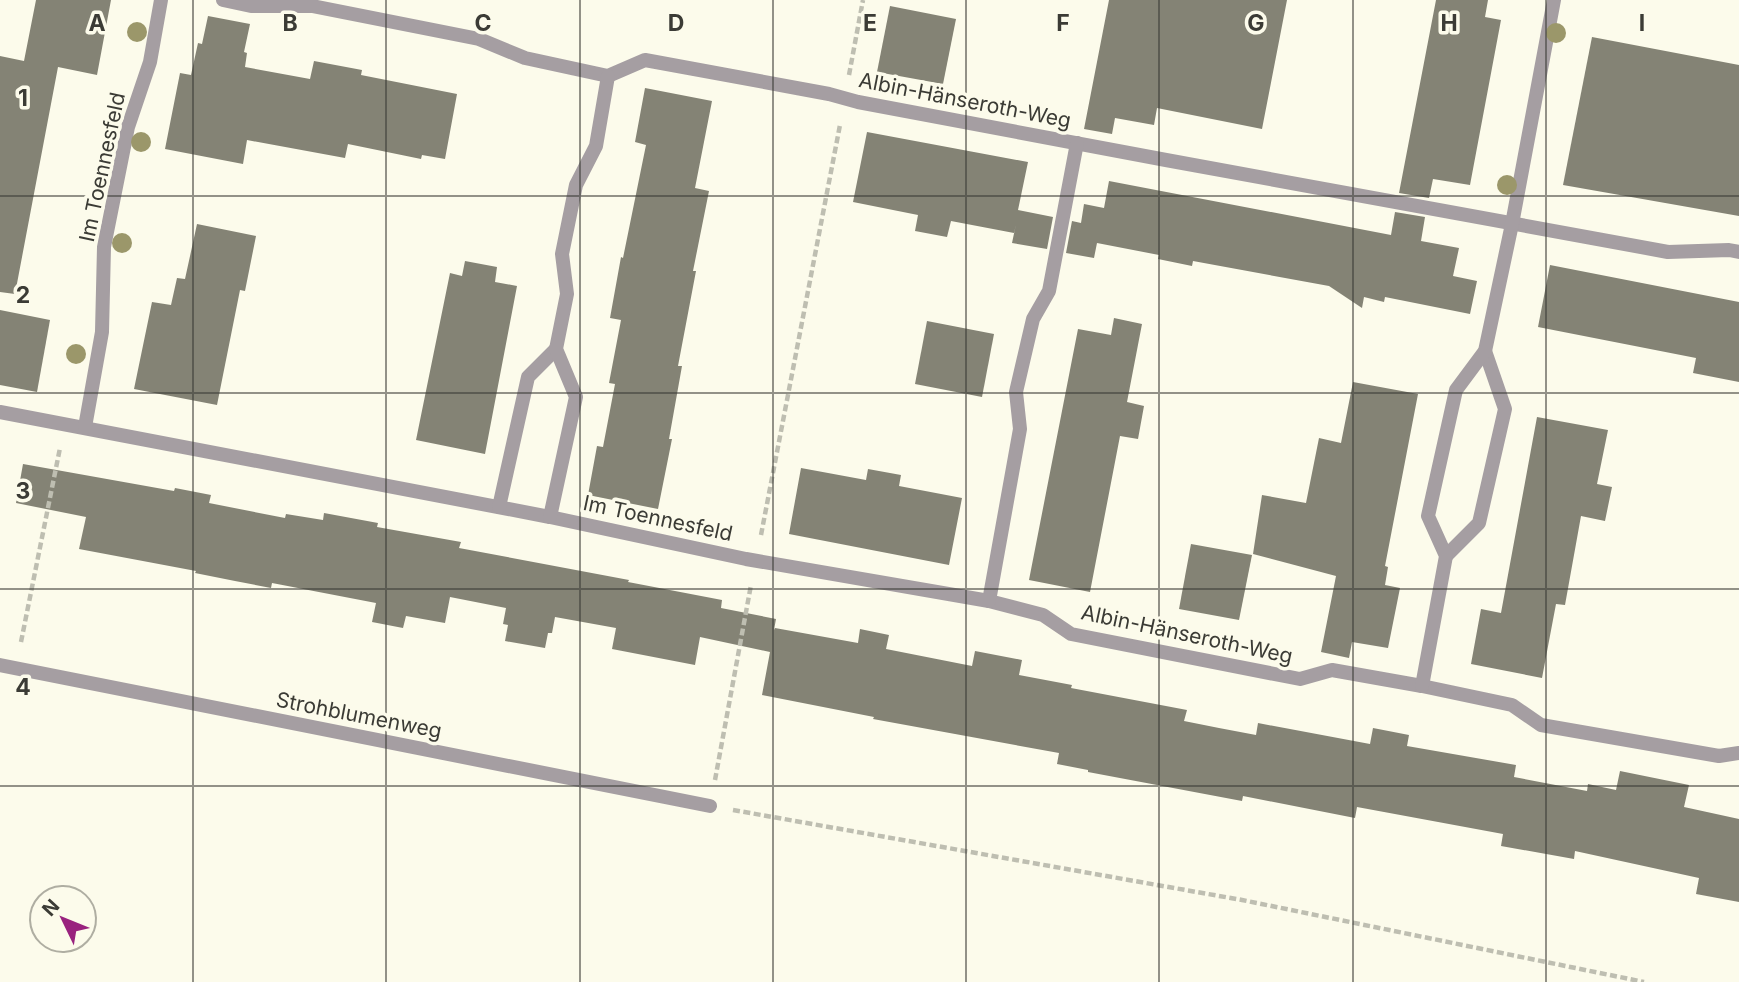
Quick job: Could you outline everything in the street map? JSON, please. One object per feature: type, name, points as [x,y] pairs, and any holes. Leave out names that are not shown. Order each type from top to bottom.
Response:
[{"type":"street","name":"Im Toennesfeld","points":[[85,427],[102,332],[104,247],[128,127],[150,62],[160,0]]},
{"type":"street","points":[[223,0],[251,6],[312,6],[479,39],[525,58],[608,76],[645,60],[845,98]]},
{"type":"street","points":[[1446,556],[1428,516],[1455,390],[1485,351],[1554,0]]},
{"type":"street","points":[[499,507],[528,377],[556,348],[567,294],[562,254],[573,196],[596,146],[608,76]]},
{"type":"street","name":"Albin-Hänseroth-Weg","points":[[845,98],[1668,252],[1729,250],[1739,253]]},
{"type":"street","name":"Albin-Hänseroth-Weg","points":[[989,601],[1020,429],[1016,392],[1033,319],[1049,291],[1077,143]]},
{"type":"street","name":"Im Toennesfeld","points":[[550,517],[576,397],[556,348]]},
{"type":"street","points":[[1422,686],[1446,556],[1479,523],[1505,409],[1485,351]]},
{"type":"street","name":"Im Toennesfeld","points":[[0,412],[550,517],[756,561]]},
{"type":"street","name":"Albin-Hänseroth-Weg","points":[[756,561],[989,601],[1043,615],[1071,634],[1273,674],[1300,679],[1332,670],[1512,705],[1541,725],[1719,756],[1739,753]]},
{"type":"street","name":"Strohblumenweg","points":[[0,665],[710,806]]},
{"type":"path","points":[[863,0],[710,806],[1242,900],[1644,982]]},
{"type":"path","points":[[16,668],[65,424]]},
{"type":"building","points":[[36,0],[111,0],[97,75],[58,67],[15,294],[0,292],[0,56],[24,61]]},
{"type":"building","points":[[1109,0],[1287,0],[1262,129],[1157,108],[1154,125],[1115,118],[1112,134],[1084,129]]},
{"type":"building","points":[[1436,0],[1488,0],[1485,17],[1501,20],[1470,185],[1433,179],[1429,198],[1399,193]]},
{"type":"building","points":[[890,6],[956,19],[943,84],[877,72]]},
{"type":"building","points":[[208,16],[250,24],[244,52],[247,53],[245,67],[310,79],[314,61],[362,70],[361,75],[457,94],[445,159],[422,155],[421,159],[348,144],[345,158],[247,140],[243,164],[165,149],[180,73],[191,75],[198,43],[202,44]]},
{"type":"building","points":[[1592,37],[1739,65],[1739,216],[1563,185]]},
{"type":"building","points":[[645,88],[712,101],[695,188],[709,191],[693,271],[696,271],[678,366],[682,366],[669,439],[672,439],[658,509],[588,495],[597,446],[603,447],[615,384],[609,383],[621,320],[610,318],[646,145],[635,142]]},
{"type":"building","points":[[867,132],[1028,162],[1018,210],[1053,217],[1047,249],[1012,243],[1016,224],[1014,233],[951,221],[947,237],[915,231],[918,215],[853,202]]},
{"type":"building","points":[[1109,181],[1391,235],[1395,212],[1425,217],[1421,241],[1459,248],[1453,276],[1477,281],[1470,314],[1385,297],[1384,302],[1364,297],[1362,308],[1329,286],[1193,261],[1192,266],[1158,259],[1159,255],[1097,243],[1094,258],[1066,253],[1072,221],[1081,223],[1084,204],[1104,208]]},
{"type":"building","points":[[197,224],[256,236],[245,291],[240,290],[217,405],[134,389],[152,302],[171,305],[177,278],[185,279]]},
{"type":"building","points":[[465,261],[497,267],[495,282],[517,286],[485,454],[416,440],[450,273],[462,276]]},
{"type":"building","points":[[1550,265],[1739,302],[1739,382],[1693,373],[1696,358],[1538,327]]},
{"type":"building","points":[[0,310],[50,320],[37,392],[0,385]]},
{"type":"building","points":[[1114,318],[1142,324],[1127,402],[1144,406],[1138,439],[1120,436],[1090,592],[1029,580],[1078,329],[1111,335]]},
{"type":"building","points":[[927,321],[994,334],[982,397],[915,384]]},
{"type":"building","points":[[1353,382],[1418,394],[1385,566],[1388,567],[1385,585],[1400,588],[1388,648],[1352,642],[1349,658],[1321,652],[1336,576],[1253,554],[1262,495],[1306,503],[1319,438],[1341,443]]},
{"type":"building","points":[[1537,417],[1608,430],[1597,484],[1612,487],[1605,521],[1581,516],[1565,605],[1556,604],[1542,678],[1471,664],[1481,609],[1501,613]]},
{"type":"building","points":[[23,464],[211,495],[209,503],[285,518],[286,514],[323,520],[324,513],[378,523],[377,527],[461,542],[459,548],[722,600],[721,608],[776,619],[774,630],[775,628],[858,643],[860,629],[889,635],[886,649],[972,666],[975,651],[1022,660],[1019,675],[1072,685],[1071,688],[1187,710],[1184,721],[1219,728],[1256,735],[1258,723],[1370,744],[1373,728],[1409,735],[1407,746],[1516,765],[1514,777],[1587,791],[1588,784],[1616,790],[1620,771],[1689,785],[1684,807],[1739,819],[1739,902],[1696,894],[1699,878],[1575,851],[1574,859],[1501,846],[1503,834],[1357,807],[1355,818],[1243,796],[1242,801],[1057,764],[1059,753],[873,719],[874,717],[762,695],[770,652],[700,637],[695,665],[612,649],[616,628],[555,617],[545,648],[505,641],[508,625],[503,624],[506,608],[450,597],[445,623],[406,616],[403,628],[372,622],[376,603],[272,583],[271,588],[79,549],[86,517],[16,503]]},
{"type":"building","points":[[801,468],[866,480],[868,469],[901,475],[899,486],[962,498],[949,565],[789,534]]},
{"type":"building","points":[[1191,544],[1252,555],[1239,620],[1179,609]]}]
